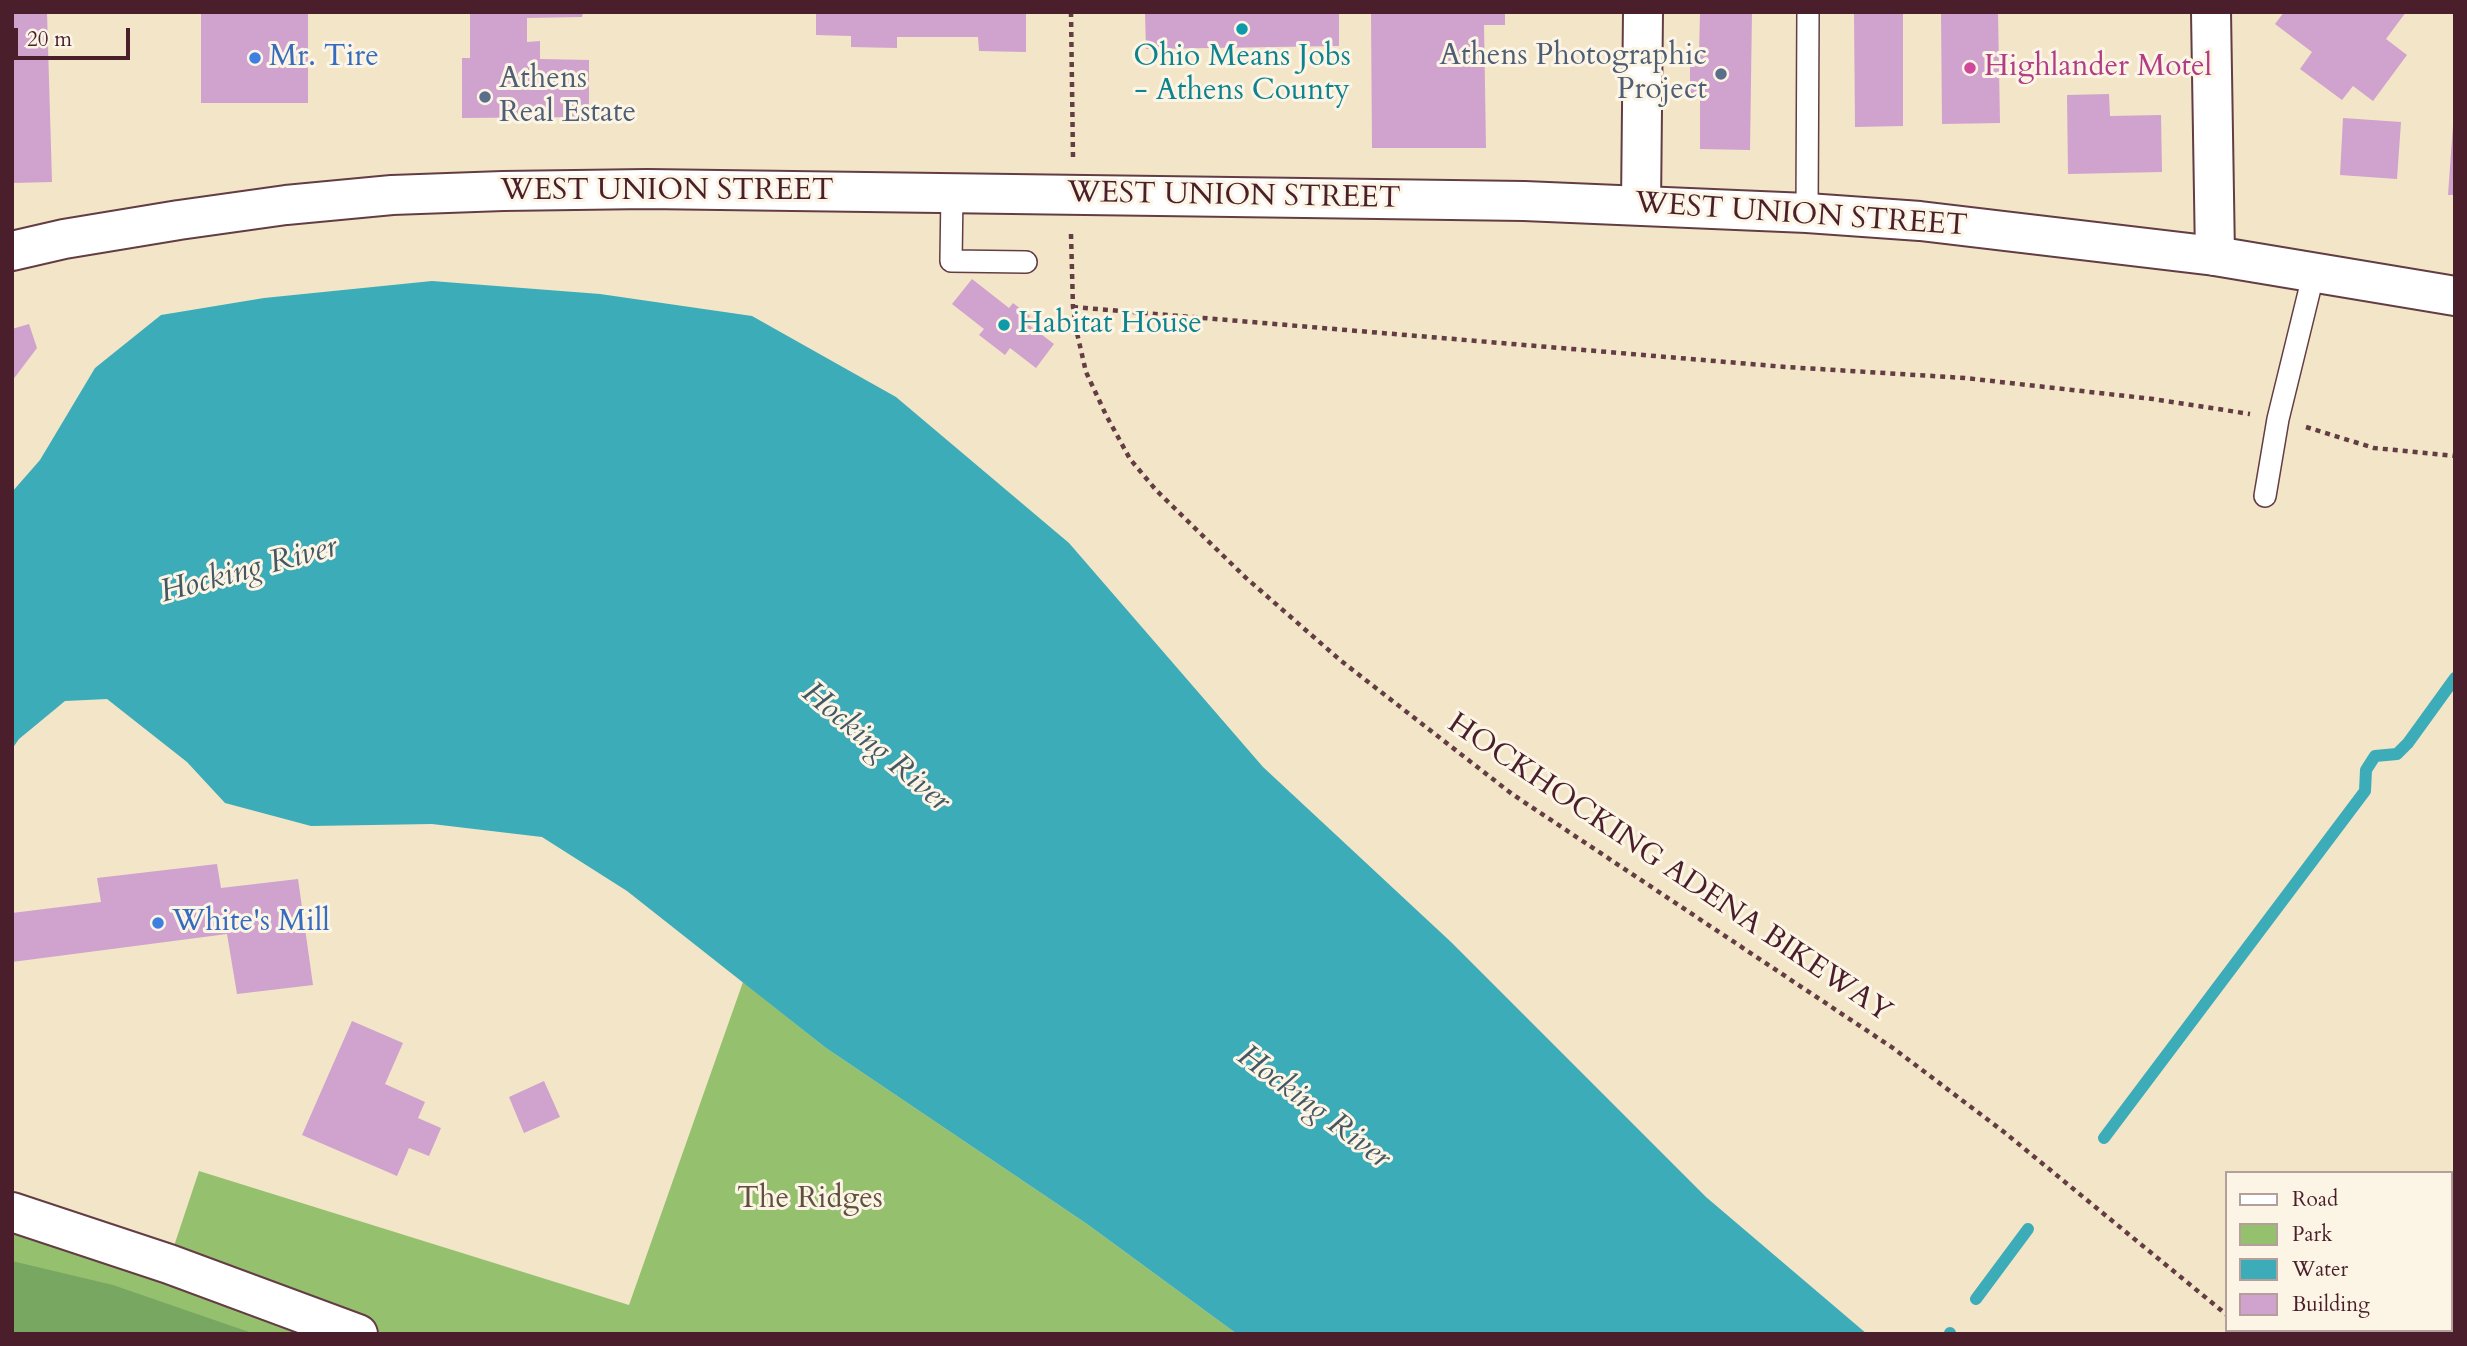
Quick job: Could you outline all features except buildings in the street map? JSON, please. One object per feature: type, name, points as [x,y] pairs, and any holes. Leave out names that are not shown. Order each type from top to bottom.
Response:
[{"type":"main road","points":[[1641,205],[1643,12]]},
{"type":"main road","points":[[2211,12],[2215,256]]},
{"type":"main road","name":"WEST UNION STREET","points":[[12,251],[64,239],[179,220],[286,205],[392,195],[647,189],[1524,201],[1807,213],[1920,221],[2215,256],[2455,296]]},
{"type":"main road","points":[[12,1212],[169,1264],[358,1334]]},
{"type":"lane","points":[[1807,213],[1808,12]]},
{"type":"lane","points":[[952,193],[951,261],[1026,262]]},
{"type":"lane","points":[[2265,496],[2278,419],[2314,272]]},
{"type":"path","points":[[1071,12],[1073,161]]},
{"type":"path","name":"HOCKHOCKING ADENA BIKEWAY","points":[[1071,228],[1073,307],[1086,372],[1106,415],[1130,458],[1156,490],[1245,577],[1340,660],[1512,794],[1893,1048],[2004,1132],[2226,1314]]},
{"type":"path","points":[[1073,307],[1786,367],[1965,378],[2152,399],[2278,419],[2374,448],[2455,456]]},
{"type":"green space","name":"The Ridges","points":[[743,982],[826,1048],[1087,1224],[1237,1334],[12,1334],[12,1212],[168,1264],[199,1171],[629,1305]]},
{"type":"green space","points":[[12,1261],[113,1285],[255,1334],[12,1334]]},
{"type":"water","name":"Hocking River","points":[[432,281],[600,294],[752,316],[896,397],[1069,543],[1263,767],[1451,942],[1706,1197],[1867,1334],[1237,1334],[1087,1224],[826,1048],[627,891],[542,837],[432,824],[311,826],[225,803],[187,762],[107,699],[65,701],[19,739],[12,749],[12,492],[40,460],[95,368],[161,315],[264,298]]},
{"type":"waterway","points":[[2104,1138],[2365,791],[2366,770],[2375,756],[2397,754],[2455,678]]},
{"type":"waterway","points":[[1976,1299],[2028,1229]]},
{"type":"place","name":"Ohio Means Jobs - Athens County","points":[[1242,29]]},
{"type":"place","name":"Mr. Tire","points":[[255,58]]},
{"type":"place","name":"Highlander Motel","points":[[1970,68]]},
{"type":"place","name":"Athens Photographic Project","points":[[1721,74]]},
{"type":"place","name":"Athens Real Estate","points":[[485,97]]},
{"type":"place","name":"Habitat House","points":[[1004,325]]},
{"type":"place","name":"White's Mill","points":[[158,923]]}]
